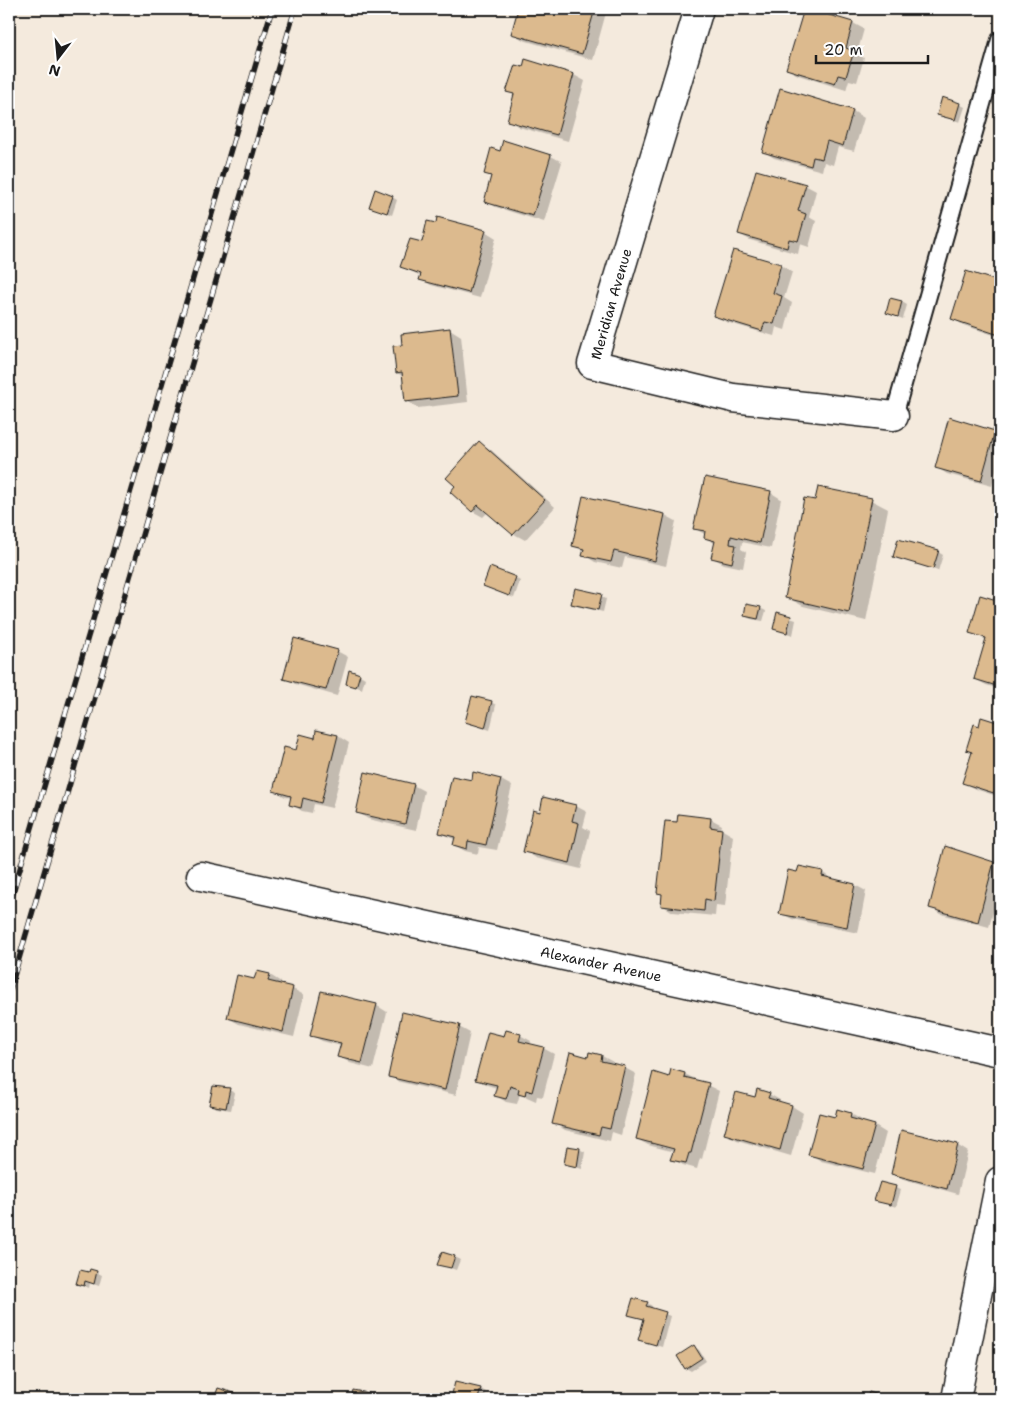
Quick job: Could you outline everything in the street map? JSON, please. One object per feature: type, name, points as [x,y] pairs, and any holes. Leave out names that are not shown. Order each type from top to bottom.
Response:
[{"type":"street","name":"Meridian Avenue","points":[[699,9],[592,364],[733,398],[894,416]]},
{"type":"street","name":"Alexander Avenue","points":[[202,876],[1000,1052]]},
{"type":"street","points":[[956,1399],[1000,1181]]},
{"type":"lane","points":[[894,416],[1000,40]]},
{"type":"building","points":[[518,9],[595,9],[582,54],[511,34]]},
{"type":"building","points":[[804,9],[853,22],[846,48],[854,51],[846,77],[838,75],[835,84],[786,69]]},
{"type":"building","points":[[525,59],[574,74],[557,135],[507,121],[514,94],[506,92],[515,65],[523,67]]},
{"type":"building","points":[[780,88],[853,110],[843,146],[827,141],[822,159],[813,157],[811,166],[762,152]]},
{"type":"building","points":[[942,97],[960,103],[955,120],[937,115]]},
{"type":"building","points":[[503,140],[551,155],[533,216],[484,202],[491,176],[484,174],[491,148],[500,151]]},
{"type":"building","points":[[756,170],[806,184],[798,211],[806,214],[798,241],[789,239],[787,248],[738,234]]},
{"type":"building","points":[[375,189],[393,196],[387,213],[369,207]]},
{"type":"building","points":[[437,217],[486,230],[469,293],[419,280],[421,274],[400,267],[410,239],[422,242],[427,221],[436,223]]},
{"type":"building","points":[[733,250],[781,264],[773,293],[782,296],[774,324],[765,322],[762,331],[713,316]]},
{"type":"building","points":[[966,271],[1000,282],[999,335],[951,319]]},
{"type":"building","points":[[890,298],[902,301],[898,317],[886,313]]},
{"type":"building","points":[[450,328],[458,396],[405,402],[402,372],[396,373],[393,346],[402,345],[401,334]]},
{"type":"building","points":[[949,417],[995,431],[981,481],[935,468]]},
{"type":"building","points":[[479,441],[545,500],[513,535],[478,505],[472,512],[450,492],[455,486],[446,478]]},
{"type":"building","points":[[705,477],[771,491],[760,543],[731,536],[730,544],[736,545],[732,563],[711,558],[715,541],[704,538],[705,531],[693,529]]},
{"type":"building","points":[[818,487],[872,498],[849,613],[785,598],[804,498],[815,500]]},
{"type":"building","points":[[583,496],[665,514],[655,561],[614,551],[611,562],[582,556],[584,549],[572,546]]},
{"type":"building","points":[[898,539],[939,550],[933,569],[893,557]]},
{"type":"building","points":[[490,567],[516,577],[509,596],[483,586]]},
{"type":"building","points":[[575,588],[602,594],[598,610],[571,604]]},
{"type":"building","points":[[980,595],[1000,601],[1000,687],[974,679],[986,638],[969,633]]},
{"type":"building","points":[[746,604],[761,607],[758,619],[744,616]]},
{"type":"building","points":[[777,612],[791,616],[787,633],[773,629]]},
{"type":"building","points":[[294,638],[338,650],[326,690],[283,679]]},
{"type":"building","points":[[349,670],[360,674],[356,687],[346,684]]},
{"type":"building","points":[[472,696],[492,701],[485,728],[465,722]]},
{"type":"building","points":[[981,717],[1000,723],[1000,795],[962,783],[972,752],[966,750],[974,724],[979,726]]},
{"type":"building","points":[[316,730],[338,735],[321,803],[303,798],[301,808],[289,805],[291,796],[273,791],[284,747],[296,750],[300,734],[315,738]]},
{"type":"building","points":[[365,772],[414,784],[405,824],[356,813]]},
{"type":"building","points":[[473,772],[501,779],[486,845],[468,841],[467,849],[453,845],[455,837],[439,833],[452,776],[472,780]]},
{"type":"building","points":[[543,797],[576,805],[572,821],[579,823],[570,863],[523,852],[533,810],[540,812]]},
{"type":"building","points":[[678,814],[711,818],[710,827],[722,829],[714,901],[705,899],[704,911],[661,906],[662,894],[657,893],[665,821],[677,822]]},
{"type":"building","points":[[945,846],[994,862],[978,922],[929,908]]},
{"type":"building","points":[[799,866],[823,871],[822,876],[855,884],[847,927],[779,914],[788,870],[797,872]]},
{"type":"building","points":[[257,971],[270,974],[268,981],[293,987],[283,1032],[227,1018],[237,975],[254,979]]},
{"type":"building","points":[[321,991],[377,1004],[362,1063],[337,1057],[341,1043],[310,1036]]},
{"type":"building","points":[[402,1012],[460,1025],[445,1090],[388,1077]]},
{"type":"building","points":[[506,1030],[521,1034],[519,1041],[544,1047],[532,1092],[526,1090],[525,1096],[518,1094],[519,1089],[510,1086],[506,1099],[494,1096],[497,1085],[475,1080],[488,1032],[504,1036]]},
{"type":"building","points":[[570,1052],[588,1057],[589,1052],[602,1055],[601,1061],[625,1066],[610,1129],[601,1127],[599,1135],[552,1124]]},
{"type":"building","points":[[671,1069],[685,1073],[684,1077],[709,1083],[691,1153],[689,1153],[686,1163],[670,1160],[674,1149],[636,1139],[653,1072],[669,1077]]},
{"type":"building","points":[[213,1086],[230,1088],[226,1108],[209,1105]]},
{"type":"building","points":[[757,1089],[770,1093],[768,1098],[792,1105],[780,1150],[724,1134],[736,1092],[755,1097]]},
{"type":"building","points":[[837,1109],[851,1113],[850,1118],[875,1125],[863,1169],[808,1155],[819,1113],[835,1117]]},
{"type":"building","points":[[901,1130],[958,1144],[947,1189],[891,1174]]},
{"type":"building","points":[[567,1146],[580,1148],[577,1167],[564,1164]]},
{"type":"building","points":[[880,1182],[896,1186],[891,1205],[874,1201]]},
{"type":"building","points":[[442,1252],[455,1256],[451,1268],[437,1265]]},
{"type":"building","points":[[90,1269],[97,1271],[94,1284],[85,1281],[84,1286],[76,1284],[80,1270],[89,1272]]},
{"type":"building","points":[[633,1298],[648,1302],[646,1306],[666,1312],[656,1345],[638,1340],[644,1319],[628,1315]]},
{"type":"building","points":[[694,1345],[702,1358],[685,1369],[677,1356]]},
{"type":"building","points":[[455,1382],[481,1388],[478,1399],[451,1398]]},
{"type":"building","points":[[218,1388],[244,1396],[243,1399],[214,1399]]},
{"type":"building","points":[[353,1390],[368,1393],[366,1399],[351,1399]]},
{"type":"building","points":[[869,1392],[887,1398],[887,1399],[867,1399]]},
{"type":"railway","points":[[9,906],[272,9]]},
{"type":"railway","points":[[9,993],[295,9]]}]
